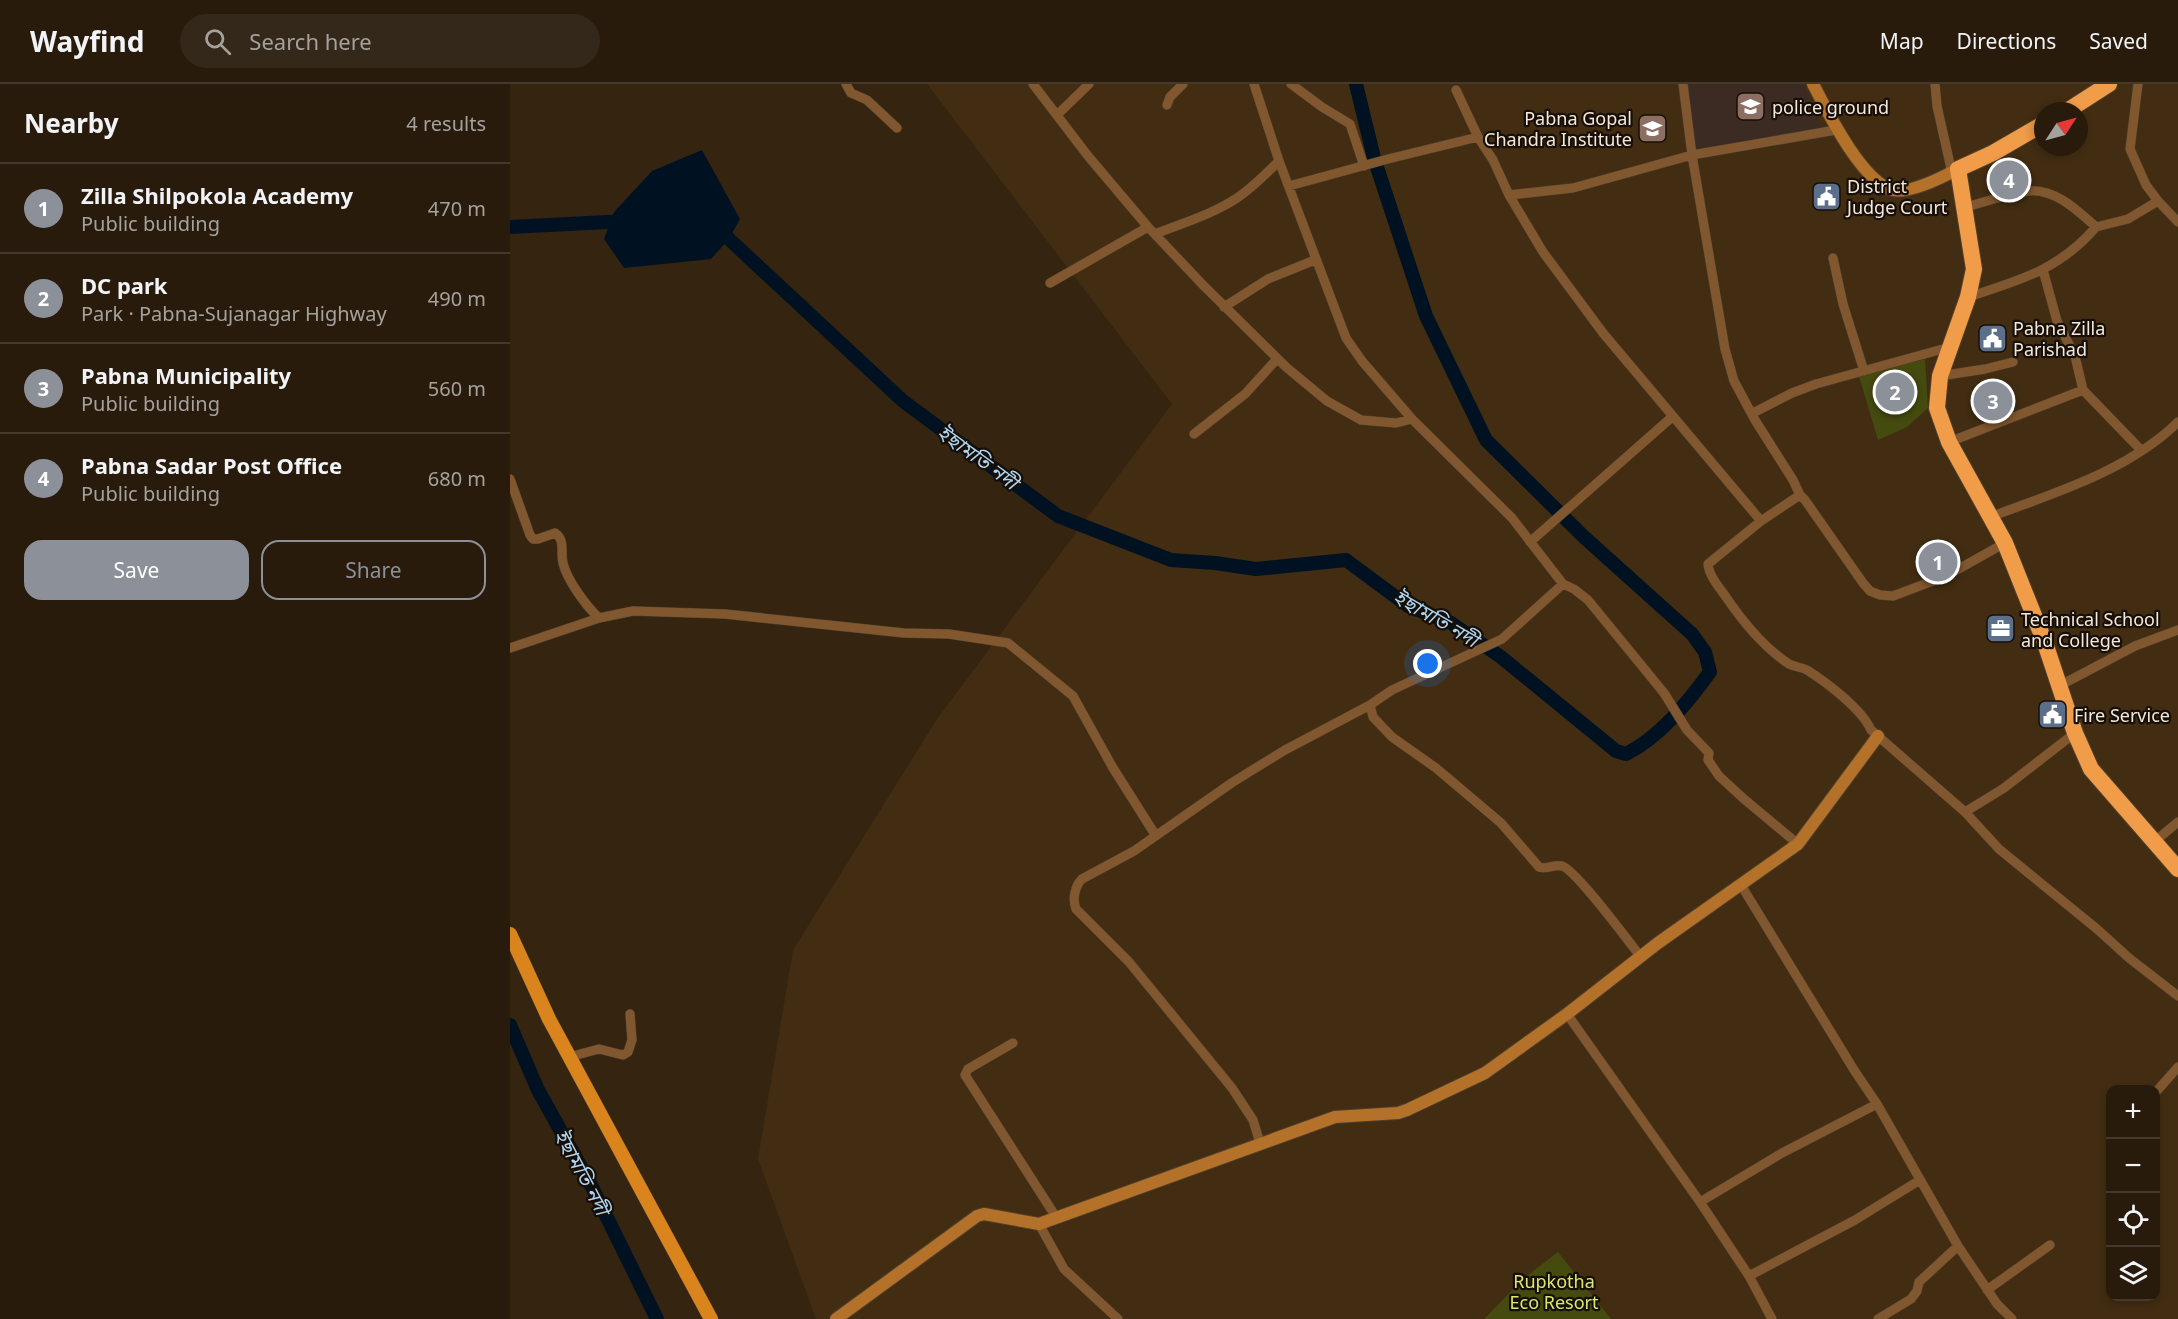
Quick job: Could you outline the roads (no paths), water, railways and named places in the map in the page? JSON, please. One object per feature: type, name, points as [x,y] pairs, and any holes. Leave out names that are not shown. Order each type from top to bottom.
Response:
[{"type":"highway","points":[[2081,102],[2109,84]]},
{"type":"highway","points":[[2034,129],[1993,153],[1955,171],[1965,207],[1974,269],[1968,297],[1940,376],[1937,408],[1949,442],[2005,543],[2045,643],[2075,733],[2091,769],[2178,869]]},
{"type":"main road","points":[[510,934],[569,1057],[624,1154],[711,1319]]},
{"type":"street","points":[[846,84],[851,93],[867,100],[897,128]]},
{"type":"street","points":[[1033,84],[1151,231],[1277,358],[1327,401],[1361,420],[1395,423],[1412,419]]},
{"type":"street","points":[[1057,115],[1089,84]]},
{"type":"street","points":[[1167,105],[1170,97],[1183,84]]},
{"type":"street","points":[[1254,84],[1279,161],[1346,338],[1368,369],[1412,419],[1512,518],[1563,584],[1588,600],[1664,693],[1678,718],[1709,753],[1708,760],[1719,776],[1798,844]]},
{"type":"street","points":[[1291,84],[1350,124],[1364,166]]},
{"type":"street","points":[[1683,84],[1692,155],[1725,350],[1734,381],[1800,495],[1863,583],[1870,591],[1880,595],[1893,596],[1946,576],[2005,543]]},
{"type":"street","points":[[1813,84],[1836,130],[1865,168],[1883,185],[1892,190],[1933,183],[1955,171],[1937,106],[1935,84]]},
{"type":"street","points":[[2138,84],[2130,149],[2146,185],[2178,222]]},
{"type":"street","points":[[1456,90],[1509,195],[1568,286],[1603,333],[1761,521]]},
{"type":"street","points":[[1509,195],[1573,188],[1692,155],[1836,130]]},
{"type":"street","points":[[1289,186],[1478,137]]},
{"type":"street","points":[[1050,283],[1151,231],[1197,220],[1217,210],[1239,197],[1279,161]]},
{"type":"street","points":[[1965,207],[2030,191],[2053,195],[2072,206],[2096,227]]},
{"type":"street","points":[[1968,297],[2021,281],[2043,270],[2080,246],[2096,227],[2128,219],[2158,201]]},
{"type":"street","points":[[1833,258],[1843,304],[1864,371]]},
{"type":"street","points":[[1224,306],[1268,279],[1315,260]]},
{"type":"street","points":[[2043,270],[2057,321],[2075,356],[2083,390],[2142,450]]},
{"type":"street","points":[[1753,413],[1792,393],[1950,347]]},
{"type":"street","points":[[1194,434],[1245,394],[1277,358]]},
{"type":"street","points":[[1940,376],[2013,362]]},
{"type":"street","points":[[1949,442],[2083,390]]},
{"type":"street","points":[[1530,542],[1672,417]]},
{"type":"street","points":[[1990,517],[2091,479],[2159,441],[2178,422]]},
{"type":"street","points":[[510,479],[530,535],[538,539],[555,533],[560,536],[563,543],[563,561],[566,572],[582,598],[599,618]]},
{"type":"street","points":[[1800,495],[1761,521],[1708,564],[1711,574],[1741,619],[1759,639],[1791,666],[1806,669],[1854,707],[1878,736],[1965,812],[1999,849],[2097,928],[2128,958],[2178,996]]},
{"type":"street","points":[[1260,1143],[1253,1120],[1232,1088],[1129,962],[1077,909],[1074,904],[1077,884],[1082,879],[1134,851],[1226,787],[1277,755],[1370,705],[1392,690],[1502,639],[1563,584]]},
{"type":"street","points":[[510,648],[599,618],[633,611],[725,614],[904,633],[958,635],[1008,643],[1073,696],[1124,786],[1156,836]]},
{"type":"street","points":[[2059,686],[2135,646],[2178,630]]},
{"type":"street","points":[[1370,705],[1373,717],[1392,737],[1436,768],[1501,823],[1539,867],[1543,869],[1563,866],[1570,872],[1641,957]]},
{"type":"street","points":[[1965,812],[2004,789],[2075,733]]},
{"type":"street","points":[[836,1319],[977,1216],[984,1214],[1039,1224],[1335,1117],[1407,1110],[1485,1073],[1798,844],[1878,736]]},
{"type":"street","points":[[2154,842],[2178,822]]},
{"type":"street","points":[[1741,885],[1877,1104],[1958,1246],[1997,1304],[2012,1319]]},
{"type":"street","points":[[569,1057],[599,1049],[623,1055],[628,1052],[632,1040],[630,1014]]},
{"type":"street","points":[[1567,1014],[1700,1202],[1749,1276],[1772,1319]]},
{"type":"street","points":[[1013,1043],[968,1069],[965,1075],[1056,1217]]},
{"type":"street","points":[[2160,1087],[2178,1067]]},
{"type":"street","points":[[1700,1202],[1782,1153],[1877,1104]]},
{"type":"street","points":[[1749,1276],[1855,1220],[1920,1180]]},
{"type":"street","points":[[1039,1224],[1064,1269],[1118,1319]]},
{"type":"street","points":[[1987,1290],[2050,1245]]},
{"type":"street","points":[[1878,1319],[1911,1299],[1917,1291],[1919,1282],[1958,1246]]},
{"type":"water","points":[[702,150],[740,219],[729,239],[711,259],[624,268],[604,239],[614,212],[652,171]]},
{"type":"waterway","name":"ইছামতি নদী","points":[[716,229],[903,401],[1058,516],[1171,560],[1256,569],[1346,560],[1408,606],[1451,623],[1501,657],[1616,751],[1626,754],[1650,738],[1683,707],[1710,672],[1705,652],[1692,634],[1584,537],[1486,440],[1426,316],[1374,158],[1356,84]]},
{"type":"waterway","name":"ইছামতি নদী","points":[[510,227],[627,221]]},
{"type":"waterway","name":"ইছামতি নদী","points":[[510,1025],[538,1090],[591,1185],[657,1319]]},
{"type":"place","name":"police ground","points":[[1751,107]]},
{"type":"place","name":"Pabna Gopal Chandra Institute","points":[[1653,128]]},
{"type":"place","name":"Pabna Sadar Post Office","points":[[2009,180]]},
{"type":"place","name":"District Judge Court","points":[[1826,196]]},
{"type":"place","name":"Pabna Zilla Parishad","points":[[1992,338]]},
{"type":"place","name":"DC park","points":[[1895,392]]},
{"type":"place","name":"Pabna Municipality","points":[[1993,401]]},
{"type":"place","name":"Zilla Shilpokola Academy","points":[[1938,562]]},
{"type":"place","name":"Technical School and College","points":[[2000,629]]},
{"type":"place","name":"Fire Service","points":[[2053,715]]},
{"type":"park label","name":"Rupkotha Eco Resort","points":[[1554,1291]]}]
